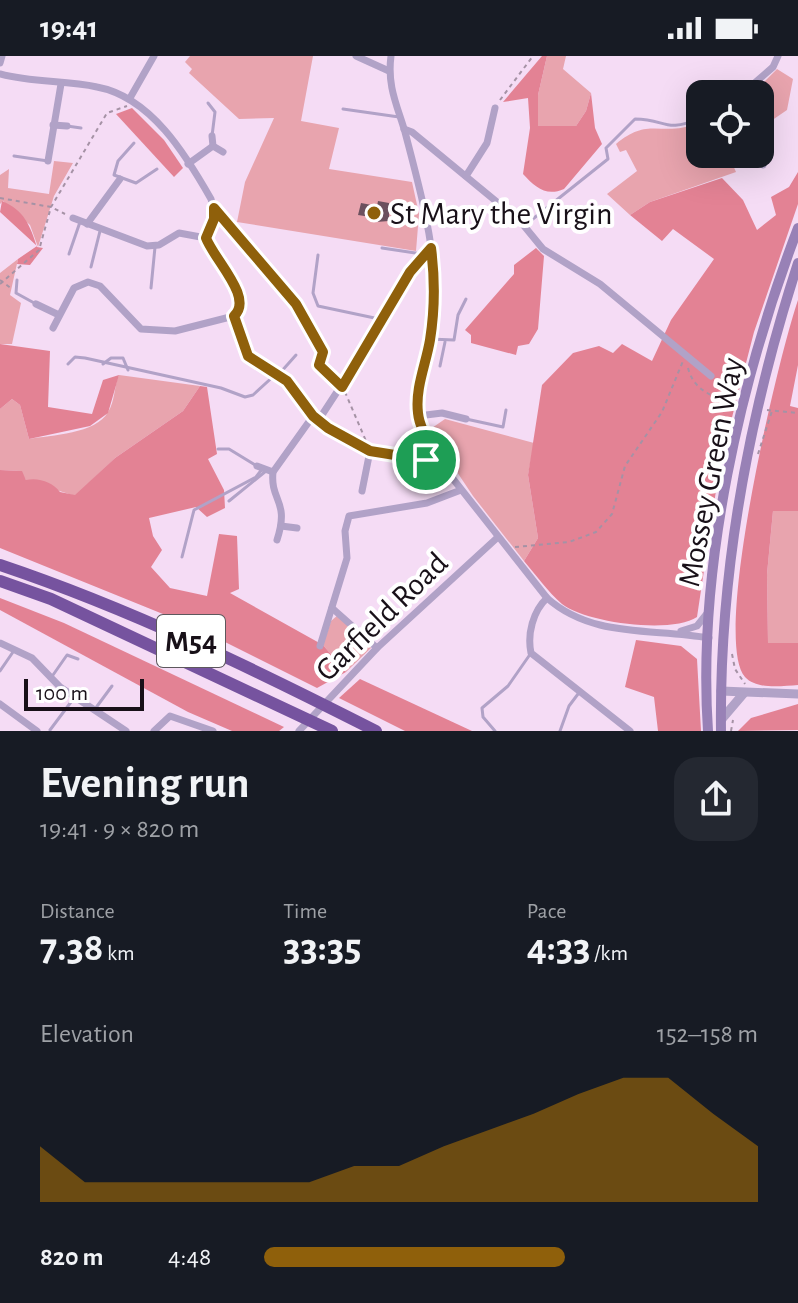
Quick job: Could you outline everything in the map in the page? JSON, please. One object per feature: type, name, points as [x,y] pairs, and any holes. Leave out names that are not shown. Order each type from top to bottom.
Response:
[{"type":"highway","name":"M54","points":[[0,565],[60,585],[228,656],[376,731]]},
{"type":"highway","name":"M54","points":[[0,581],[51,599],[332,731]]},
{"type":"main road","name":"Mossey Green Way","points":[[710,731],[709,638],[723,511],[743,411],[770,308],[798,228]]},
{"type":"main road","name":"Mossey Green Way","points":[[721,726],[726,588],[737,509],[766,372],[798,263]]},
{"type":"main road","points":[[709,638],[718,632],[727,541],[737,509]]},
{"type":"main road","points":[[710,731],[712,698],[721,691]]},
{"type":"street","points":[[0,63],[2,56]]},
{"type":"street","points":[[130,98],[154,56]]},
{"type":"street","points":[[356,56],[389,71]]},
{"type":"street","points":[[391,56],[389,71],[431,248],[434,299],[430,339],[419,385],[418,416],[430,441],[426,460]]},
{"type":"street","points":[[758,80],[773,67],[778,56]]},
{"type":"street","points":[[0,74],[97,87],[130,98],[148,113],[188,164],[214,208],[214,219],[206,238],[218,263],[242,295],[241,306],[234,316],[175,331],[144,330],[130,321],[100,286],[88,282],[74,288],[53,328]]},
{"type":"street","points":[[48,161],[61,84]]},
{"type":"street","points":[[466,176],[487,143],[495,108]]},
{"type":"street","points":[[53,125],[67,126]]},
{"type":"street","points":[[404,129],[412,132],[524,226],[543,249],[600,284],[711,376]]},
{"type":"street","points":[[212,136],[213,146]]},
{"type":"street","points":[[188,164],[213,146]]},
{"type":"street","points":[[213,146],[223,152]]},
{"type":"street","points":[[120,179],[80,221],[100,231],[155,247],[179,233],[206,238]]},
{"type":"street","points":[[277,540],[282,506],[265,469],[342,387],[422,254],[431,248]]},
{"type":"street","points":[[36,304],[59,315]]},
{"type":"street","points":[[234,316],[248,356],[278,374],[316,418],[347,441],[370,451],[426,460],[446,470],[547,598],[565,614],[590,624],[709,638]]},
{"type":"street","points":[[418,416],[442,413],[466,419]]},
{"type":"street","points":[[362,491],[370,451]]},
{"type":"street","points":[[320,646],[347,558],[345,531],[349,516],[427,503],[461,490]]},
{"type":"street","points":[[281,526],[297,528]]},
{"type":"street","name":"Garfield Road","points":[[299,731],[377,648],[498,537]]},
{"type":"street","points":[[547,598],[536,611],[530,634],[531,653],[630,731]]},
{"type":"street","points":[[332,608],[377,648]]},
{"type":"street","points":[[675,632],[697,626],[711,609]]},
{"type":"street","points":[[0,643],[13,652],[32,658],[93,712],[126,731]]},
{"type":"street","points":[[721,691],[798,694]]},
{"type":"street","points":[[721,726],[745,693]]},
{"type":"street","points":[[0,704],[37,731]]},
{"type":"street","points":[[154,731],[170,716],[213,731]]},
{"type":"lane","points":[[208,103],[215,112],[212,136]]},
{"type":"lane","points":[[343,109],[399,118]]},
{"type":"lane","points":[[524,226],[608,159],[606,148],[635,119],[648,119],[673,128],[686,123]]},
{"type":"lane","points":[[67,126],[81,128]]},
{"type":"lane","points":[[134,143],[118,161],[114,175],[136,183],[157,169]]},
{"type":"lane","points":[[14,156],[48,161]]},
{"type":"lane","points":[[69,254],[80,221]]},
{"type":"lane","points":[[91,267],[100,231]]},
{"type":"lane","points":[[151,288],[155,247]]},
{"type":"lane","points":[[382,248],[422,254]]},
{"type":"lane","points":[[318,255],[313,293],[318,306],[384,320]]},
{"type":"lane","points":[[17,280],[15,292],[36,304]]},
{"type":"lane","points":[[430,339],[445,342],[456,337],[458,315],[466,299]]},
{"type":"lane","points":[[440,366],[445,342]]},
{"type":"lane","points":[[68,364],[75,357],[221,388],[245,397],[253,395],[296,355]]},
{"type":"lane","points":[[103,364],[118,356],[123,358],[128,370]]},
{"type":"lane","points":[[466,419],[503,427],[506,410]]},
{"type":"lane","points":[[218,449],[229,449],[265,469]]},
{"type":"lane","points":[[229,501],[265,469]]},
{"type":"lane","points":[[182,557],[194,510],[256,477],[265,469]]},
{"type":"lane","points":[[0,671],[13,652]]},
{"type":"lane","points":[[495,731],[483,717],[482,708],[508,686],[531,653]]},
{"type":"lane","points":[[52,677],[67,655],[78,659]]},
{"type":"lane","points":[[93,712],[112,686]]},
{"type":"lane","points":[[560,731],[569,706],[581,691]]},
{"type":"lane","points":[[50,730],[74,697]]},
{"type":"path","points":[[495,108],[533,56]]},
{"type":"path","points":[[15,292],[1,282],[39,250],[51,207],[107,113],[127,106],[130,98]]},
{"type":"path","points":[[0,198],[51,207],[80,221]]},
{"type":"path","points":[[214,208],[296,304],[323,352],[319,365],[322,371],[342,387],[370,451]]},
{"type":"path","points":[[685,356],[692,381],[706,393],[730,402]]},
{"type":"path","points":[[507,547],[569,542],[596,532],[612,514],[625,466],[662,412],[685,356]]},
{"type":"path","points":[[755,466],[772,411],[798,413]]},
{"type":"path","points":[[732,650],[735,669],[743,680],[745,693]]},
{"type":"path","points":[[731,731],[736,714]]},
{"type":"shaded area","points":[[190,56],[313,56],[301,121],[339,128],[329,169],[412,182],[419,214],[416,251],[237,222],[245,182],[274,118],[239,119],[189,73],[192,69],[185,62]]},
{"type":"shaded area","points":[[542,56],[547,56],[538,95],[538,126],[576,126],[586,111],[591,93],[595,128],[602,144],[564,189],[552,192],[536,187],[523,174],[530,128],[528,98],[503,102]]},
{"type":"shaded area","points":[[547,56],[566,56],[563,69],[591,93],[586,111],[576,126],[538,126],[538,95]]},
{"type":"shaded area","points":[[777,69],[793,79],[787,110],[774,119],[774,80],[766,80]]},
{"type":"shaded area","points":[[132,108],[164,140],[183,168],[174,177],[116,114]]},
{"type":"shaded area","points":[[686,127],[686,168],[734,168],[736,172],[650,202],[630,215],[607,194],[637,171],[626,150],[620,152],[616,144],[638,131]]},
{"type":"shaded area","points":[[54,161],[73,163],[54,196],[38,247],[30,225],[3,201],[0,204],[0,175],[9,169],[8,188],[49,194]]},
{"type":"shaded area","points":[[798,172],[798,204],[754,332],[720,464],[697,617],[669,625],[629,624],[574,611],[547,589],[524,561],[538,538],[528,475],[542,385],[573,353],[599,346],[613,353],[622,344],[652,361],[671,320],[714,259],[673,229],[662,241],[630,215],[650,202],[722,178],[743,200],[757,230],[776,215],[771,197],[789,187]]},
{"type":"shaded area","points":[[2,201],[25,219],[37,246],[0,212]]},
{"type":"shaded area","points":[[37,246],[43,248],[30,265],[17,264],[18,259]]},
{"type":"shaded area","points":[[536,248],[544,256],[538,329],[529,344],[518,346],[516,355],[471,343],[471,335],[465,330],[514,274],[514,265]]},
{"type":"shaded area","points":[[18,259],[10,295],[21,303],[12,344],[0,344],[0,273]]},
{"type":"shaded area","points":[[798,300],[798,365],[790,406],[798,408],[798,511],[773,511],[767,574],[768,643],[798,643],[798,685],[770,686],[756,684],[745,677],[737,652],[736,609],[742,555],[764,433]]},
{"type":"shaded area","points":[[0,344],[50,351],[48,407],[92,414],[103,380],[119,375],[108,413],[90,426],[29,439],[20,405],[12,399],[0,409]]},
{"type":"shaded area","points":[[119,375],[200,386],[183,411],[115,458],[75,496],[26,480],[21,471],[0,470],[0,409],[12,399],[20,405],[29,439],[72,432],[102,419],[110,408]]},
{"type":"shaded area","points":[[200,386],[207,387],[217,454],[208,459],[224,490],[225,508],[207,517],[196,507],[149,518],[153,536],[162,550],[151,567],[170,588],[207,596],[219,534],[237,536],[239,589],[230,593],[323,645],[346,672],[317,688],[195,627],[0,548],[0,470],[22,471],[26,480],[45,481],[60,492],[75,495],[115,458],[183,411]]},
{"type":"shaded area","points":[[445,419],[534,443],[528,475],[538,538],[524,561],[473,496],[429,430]]},
{"type":"shaded area","points":[[773,511],[798,511],[798,643],[768,643],[767,574]]},
{"type":"shaded area","points":[[0,598],[64,623],[284,727],[279,731],[232,731],[188,712],[0,610]]},
{"type":"shaded area","points":[[338,615],[371,648],[346,672],[323,645],[331,621]]},
{"type":"shaded area","points":[[636,640],[681,646],[697,659],[701,731],[658,731],[654,697],[625,687]]},
{"type":"shaded area","points":[[360,679],[472,731],[405,731],[339,698]]},
{"type":"shaded area","points":[[798,704],[798,730],[738,731],[751,718]]},
{"type":"building","name":"St Mary the Virgin","points":[[378,201],[389,203],[389,221],[376,222],[377,218],[358,215],[361,203],[377,206]]},
{"type":"place","name":"St Mary the Virgin","points":[[374,213]]},
{"type":"route","points":[[214,208],[296,304],[323,352],[319,365],[322,371],[342,387],[410,272],[422,254],[431,248],[434,299],[430,340],[419,385],[418,416],[430,441],[426,460],[379,454],[347,441],[313,416],[282,376],[248,356],[234,316],[239,312],[242,295],[218,263],[206,238],[215,216],[214,208]]}]
